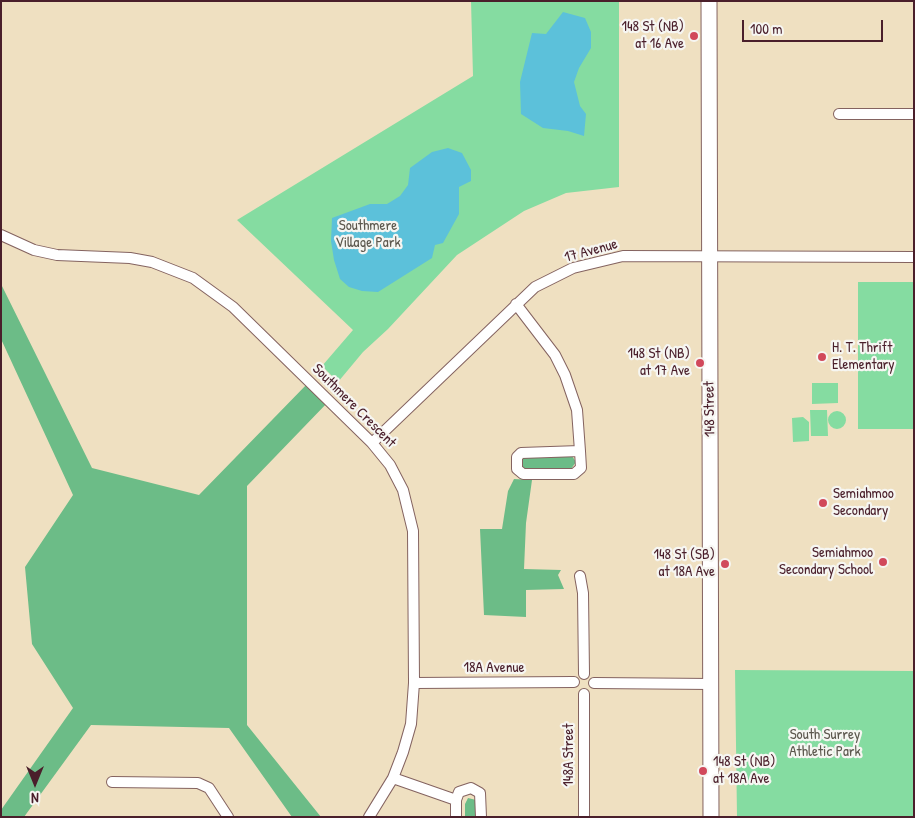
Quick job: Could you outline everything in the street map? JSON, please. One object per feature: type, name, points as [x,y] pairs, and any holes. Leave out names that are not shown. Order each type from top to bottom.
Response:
[{"type":"main road","name":"148 Street","points":[[709,1],[711,817]]},
{"type":"street","points":[[838,114],[914,114]]},
{"type":"street","name":"Southmere Crescent","points":[[1,235],[34,250],[57,255],[138,259],[173,269],[193,278],[233,307],[372,443],[390,465],[403,490],[413,531],[414,683],[411,724],[393,778],[369,817]]},
{"type":"street","name":"17 Avenue","points":[[372,443],[535,287],[566,272],[622,256],[914,257]]},
{"type":"street","points":[[516,304],[556,355],[565,375],[578,410],[581,468],[574,474],[523,474],[516,469],[517,458],[521,453],[580,451]]},
{"type":"street","points":[[580,576],[583,593],[584,674]]},
{"type":"street","points":[[584,674],[590,676],[594,683],[591,690],[584,694],[578,691],[574,682],[578,676],[584,674]]},
{"type":"street","name":"18A Avenue","points":[[414,683],[574,682]]},
{"type":"street","points":[[594,683],[712,684]]},
{"type":"street","name":"148A Street","points":[[584,694],[584,817]]},
{"type":"street","points":[[393,778],[456,800]]},
{"type":"street","points":[[112,782],[198,783],[209,788],[228,817]]},
{"type":"street","points":[[456,817],[456,800],[459,792],[463,789],[476,790],[480,793],[481,817]]},
{"type":"green space","name":"Southmere Village Park","points":[[471,1],[619,1],[619,187],[566,193],[524,211],[457,255],[388,329],[363,352],[338,382],[322,366],[353,330],[237,220],[473,76]]},
{"type":"green space","points":[[858,282],[914,282],[914,429],[858,429]]},
{"type":"green space","points":[[1,284],[92,468],[199,495],[309,382],[329,401],[247,486],[247,725],[321,817],[292,817],[229,728],[91,725],[24,817],[1,817],[1,810],[73,708],[32,644],[25,567],[73,495],[1,339]]},
{"type":"green space","points":[[812,383],[838,383],[838,403],[812,404]]},
{"type":"green space","points":[[810,410],[827,410],[828,436],[811,436]]},
{"type":"green space","points":[[837,411],[843,414],[846,420],[843,426],[837,429],[831,426],[828,420],[831,414]]},
{"type":"green space","points":[[803,417],[809,422],[809,441],[793,442],[792,418]]},
{"type":"green space","points":[[572,456],[576,462],[571,469],[521,468],[521,457]]},
{"type":"green space","points":[[514,479],[532,480],[526,523],[524,569],[561,570],[558,575],[564,589],[526,590],[526,617],[484,615],[480,529],[502,529],[508,491]]},
{"type":"green space","name":"South Surrey Athletic Park","points":[[735,670],[914,671],[914,817],[737,817]]},
{"type":"green space","points":[[468,798],[476,800],[477,817],[465,817],[465,804]]},
{"type":"water","points":[[563,12],[585,18],[591,32],[591,48],[579,68],[574,82],[580,106],[586,114],[584,136],[568,131],[543,128],[521,114],[520,82],[532,33],[546,34]]},
{"type":"water","points":[[448,148],[462,153],[471,170],[471,181],[459,187],[459,214],[443,243],[435,245],[432,258],[378,292],[362,291],[349,287],[340,279],[334,260],[331,241],[332,218],[370,204],[387,204],[400,196],[408,185],[410,168],[432,152]]},
{"type":"place","name":"148 St (NB) at 16 Ave","points":[[694,36]]},
{"type":"place","name":"H. T. Thrift Elementary","points":[[822,357]]},
{"type":"place","name":"148 St (NB) at 17 Ave","points":[[700,363]]},
{"type":"place","name":"Semiahmoo Secondary","points":[[823,503]]},
{"type":"place","name":"Semiahmoo Secondary School","points":[[883,562]]},
{"type":"place","name":"148 St (SB) at 18A Ave","points":[[725,564]]},
{"type":"place","name":"148 St (NB) at 18A Ave","points":[[703,771]]}]
